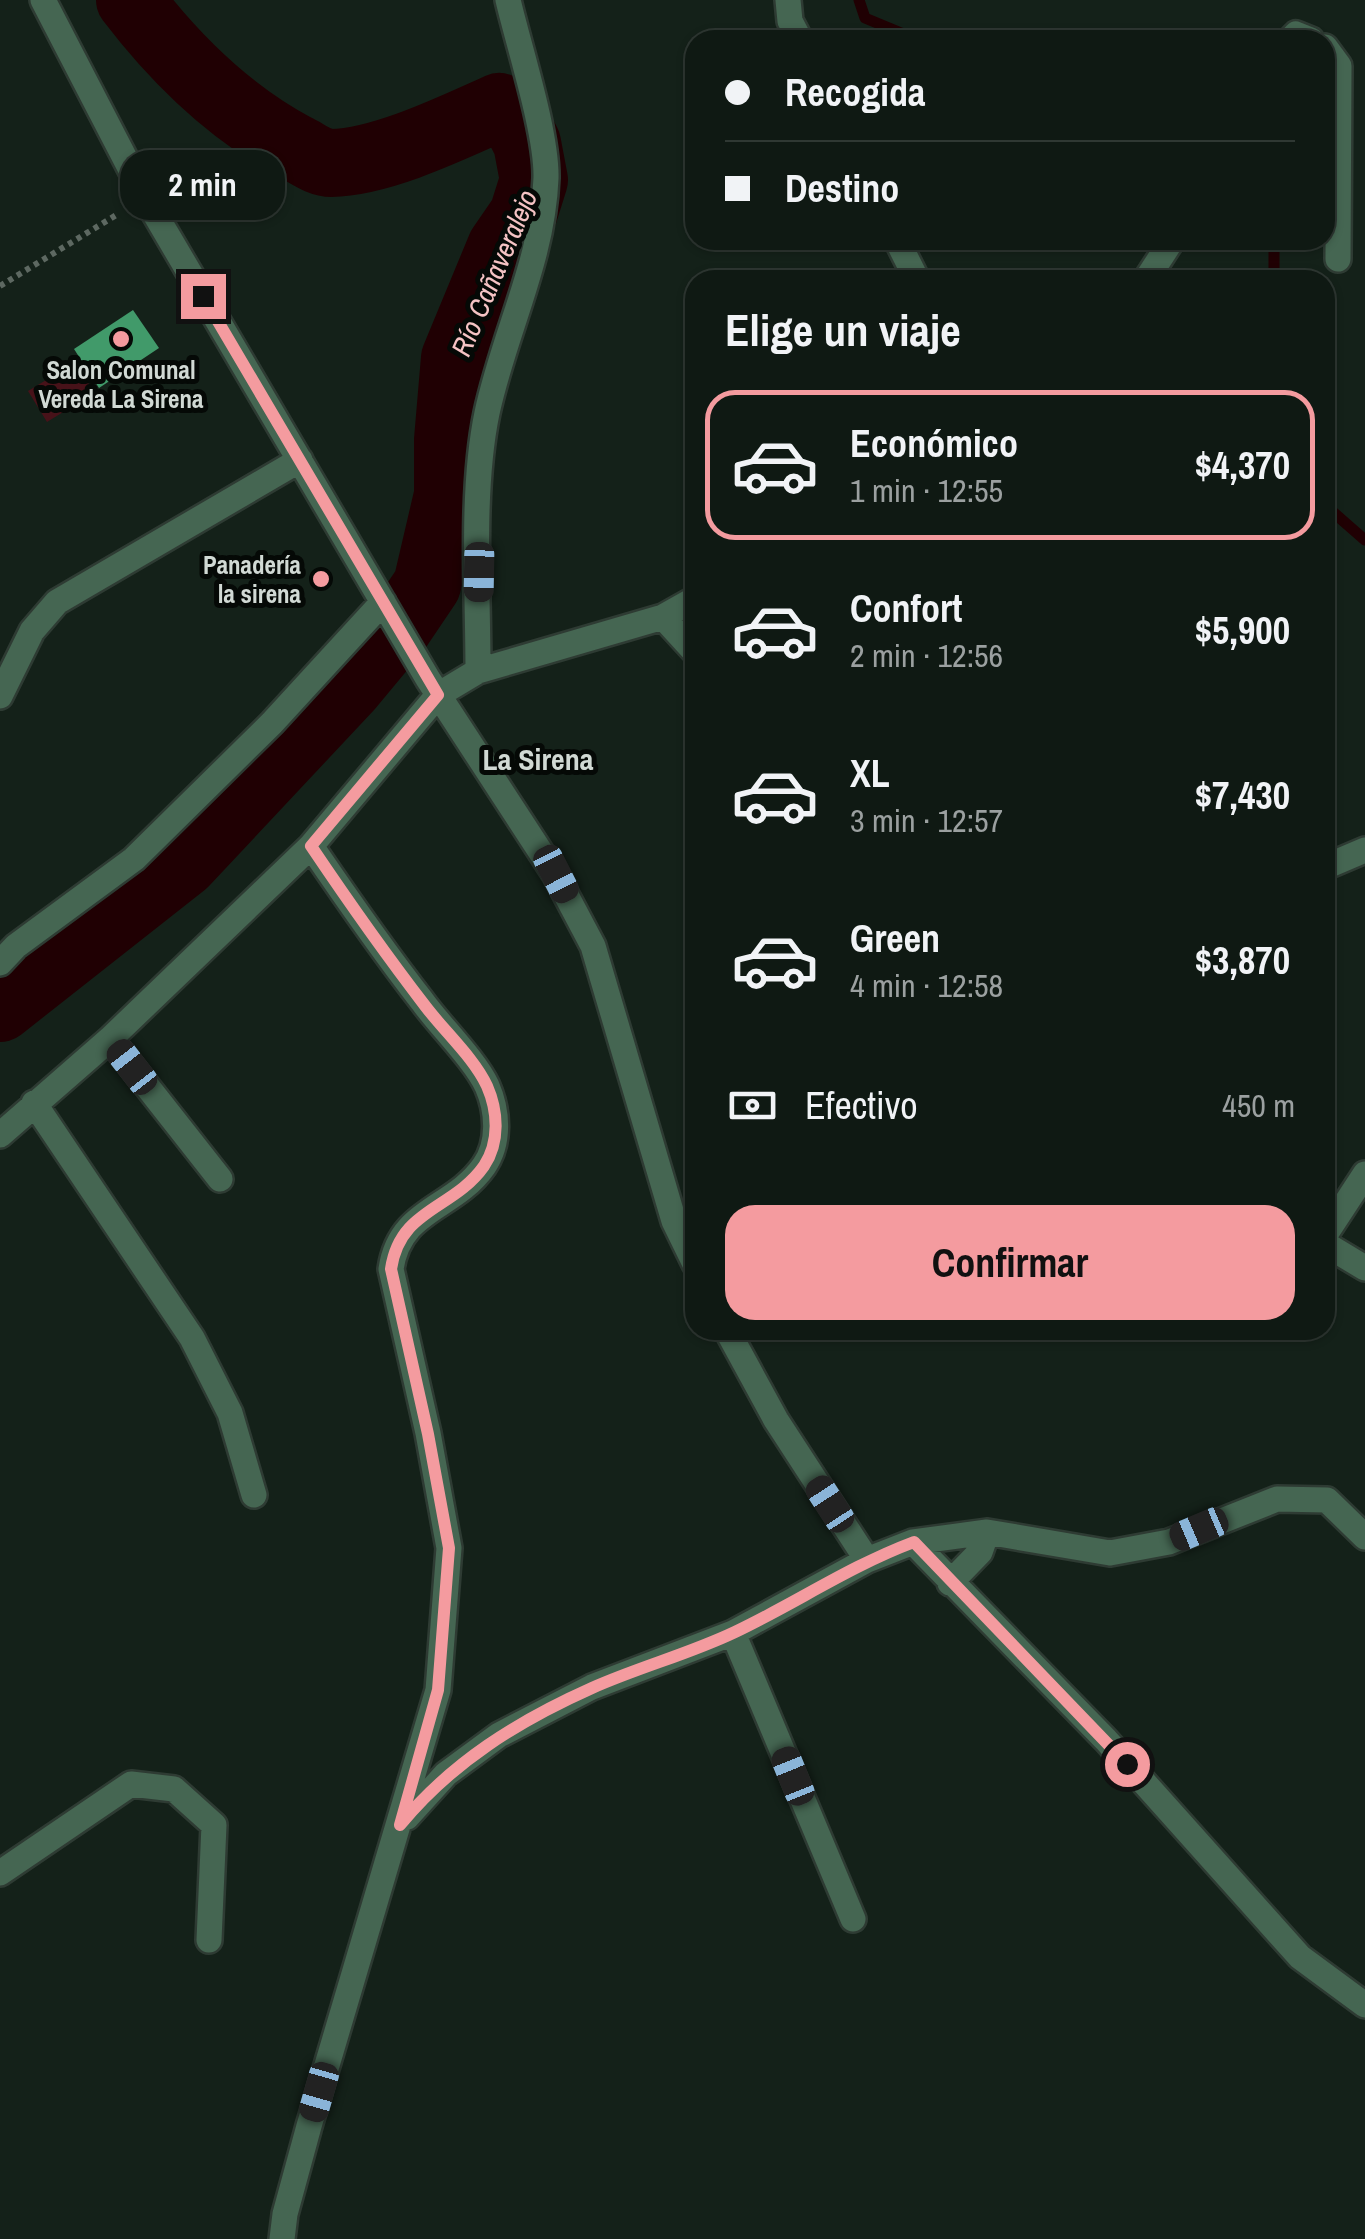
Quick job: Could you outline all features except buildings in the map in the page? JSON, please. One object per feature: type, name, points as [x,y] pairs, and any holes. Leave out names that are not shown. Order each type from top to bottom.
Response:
[{"type":"street","points":[[43,0],[145,198],[438,695],[556,874],[592,946],[674,1221],[685,1244]]},
{"type":"street","points":[[478,671],[479,505],[486,417],[504,344],[540,242],[546,174],[508,0]]},
{"type":"street","points":[[788,0],[795,30]]},
{"type":"street","points":[[1335,60],[1340,66],[1338,259]]},
{"type":"street","points":[[0,696],[32,631],[57,602],[300,460]]},
{"type":"street","points":[[0,962],[134,859],[272,723],[378,594]]},
{"type":"street","points":[[0,1135],[110,1039],[311,846],[438,695],[478,671],[663,616],[685,604]]},
{"type":"street","points":[[663,616],[685,641]]},
{"type":"street","points":[[282,2239],[284,2214],[309,2126],[438,1690],[449,1548],[391,1269],[394,1247],[408,1224],[448,1198],[484,1165],[498,1130],[486,1085],[371,936],[311,846]]},
{"type":"street","points":[[1335,863],[1365,850]]},
{"type":"street","points":[[110,1039],[220,1179]]},
{"type":"street","points":[[34,1103],[192,1338],[230,1413],[254,1494]]},
{"type":"street","points":[[1335,1220],[1365,1174]]},
{"type":"street","points":[[1335,1250],[1365,1268]]},
{"type":"street","points":[[732,1340],[776,1420],[866,1560]]},
{"type":"street","points":[[400,1825],[446,1774],[500,1735],[592,1687],[733,1633],[866,1560],[914,1542],[987,1532],[1110,1553],[1168,1542],[1277,1499],[1328,1500],[1365,1537]]},
{"type":"street","points":[[950,1584],[980,1552],[987,1532]]},
{"type":"street","points":[[914,1542],[950,1584],[1106,1740],[1300,1957],[1365,2005]]},
{"type":"street","points":[[733,1633],[853,1918]]},
{"type":"street","points":[[0,1873],[131,1784],[174,1789],[214,1826],[208,1940]]},
{"type":"path","points":[[0,286],[145,198]]},
{"type":"shaded area","points":[[76,362],[94,393],[47,422],[28,391]]},
{"type":"waterway","name":"Río Cañaveralejo","points":[[0,1008],[184,863],[349,687],[398,628],[427,585],[448,495],[455,358],[501,247],[523,215],[534,180],[527,143],[512,114],[499,107],[372,157],[331,163],[318,160],[226,101],[185,64],[130,0]]},
{"type":"waterway","points":[[859,0],[865,18],[894,30]]},
{"type":"waterway","points":[[1274,250],[1274,270]]},
{"type":"waterway","points":[[1335,514],[1365,540]]},
{"type":"place","name":"Salon Comunal Vereda La Sirena","points":[[121,339]]},
{"type":"place","name":"Panadería la sirena","points":[[321,579]]},
{"type":"district","name":"La Sirena","points":[[538,759]]},
{"type":"route","points":[[203,296],[438,695],[311,846],[371,936],[486,1085],[498,1130],[484,1165],[448,1198],[408,1224],[394,1247],[391,1269],[449,1548],[438,1690],[400,1825],[446,1774],[500,1735],[592,1687],[733,1633],[866,1560],[914,1542],[950,1584],[1127,1764]]}]
